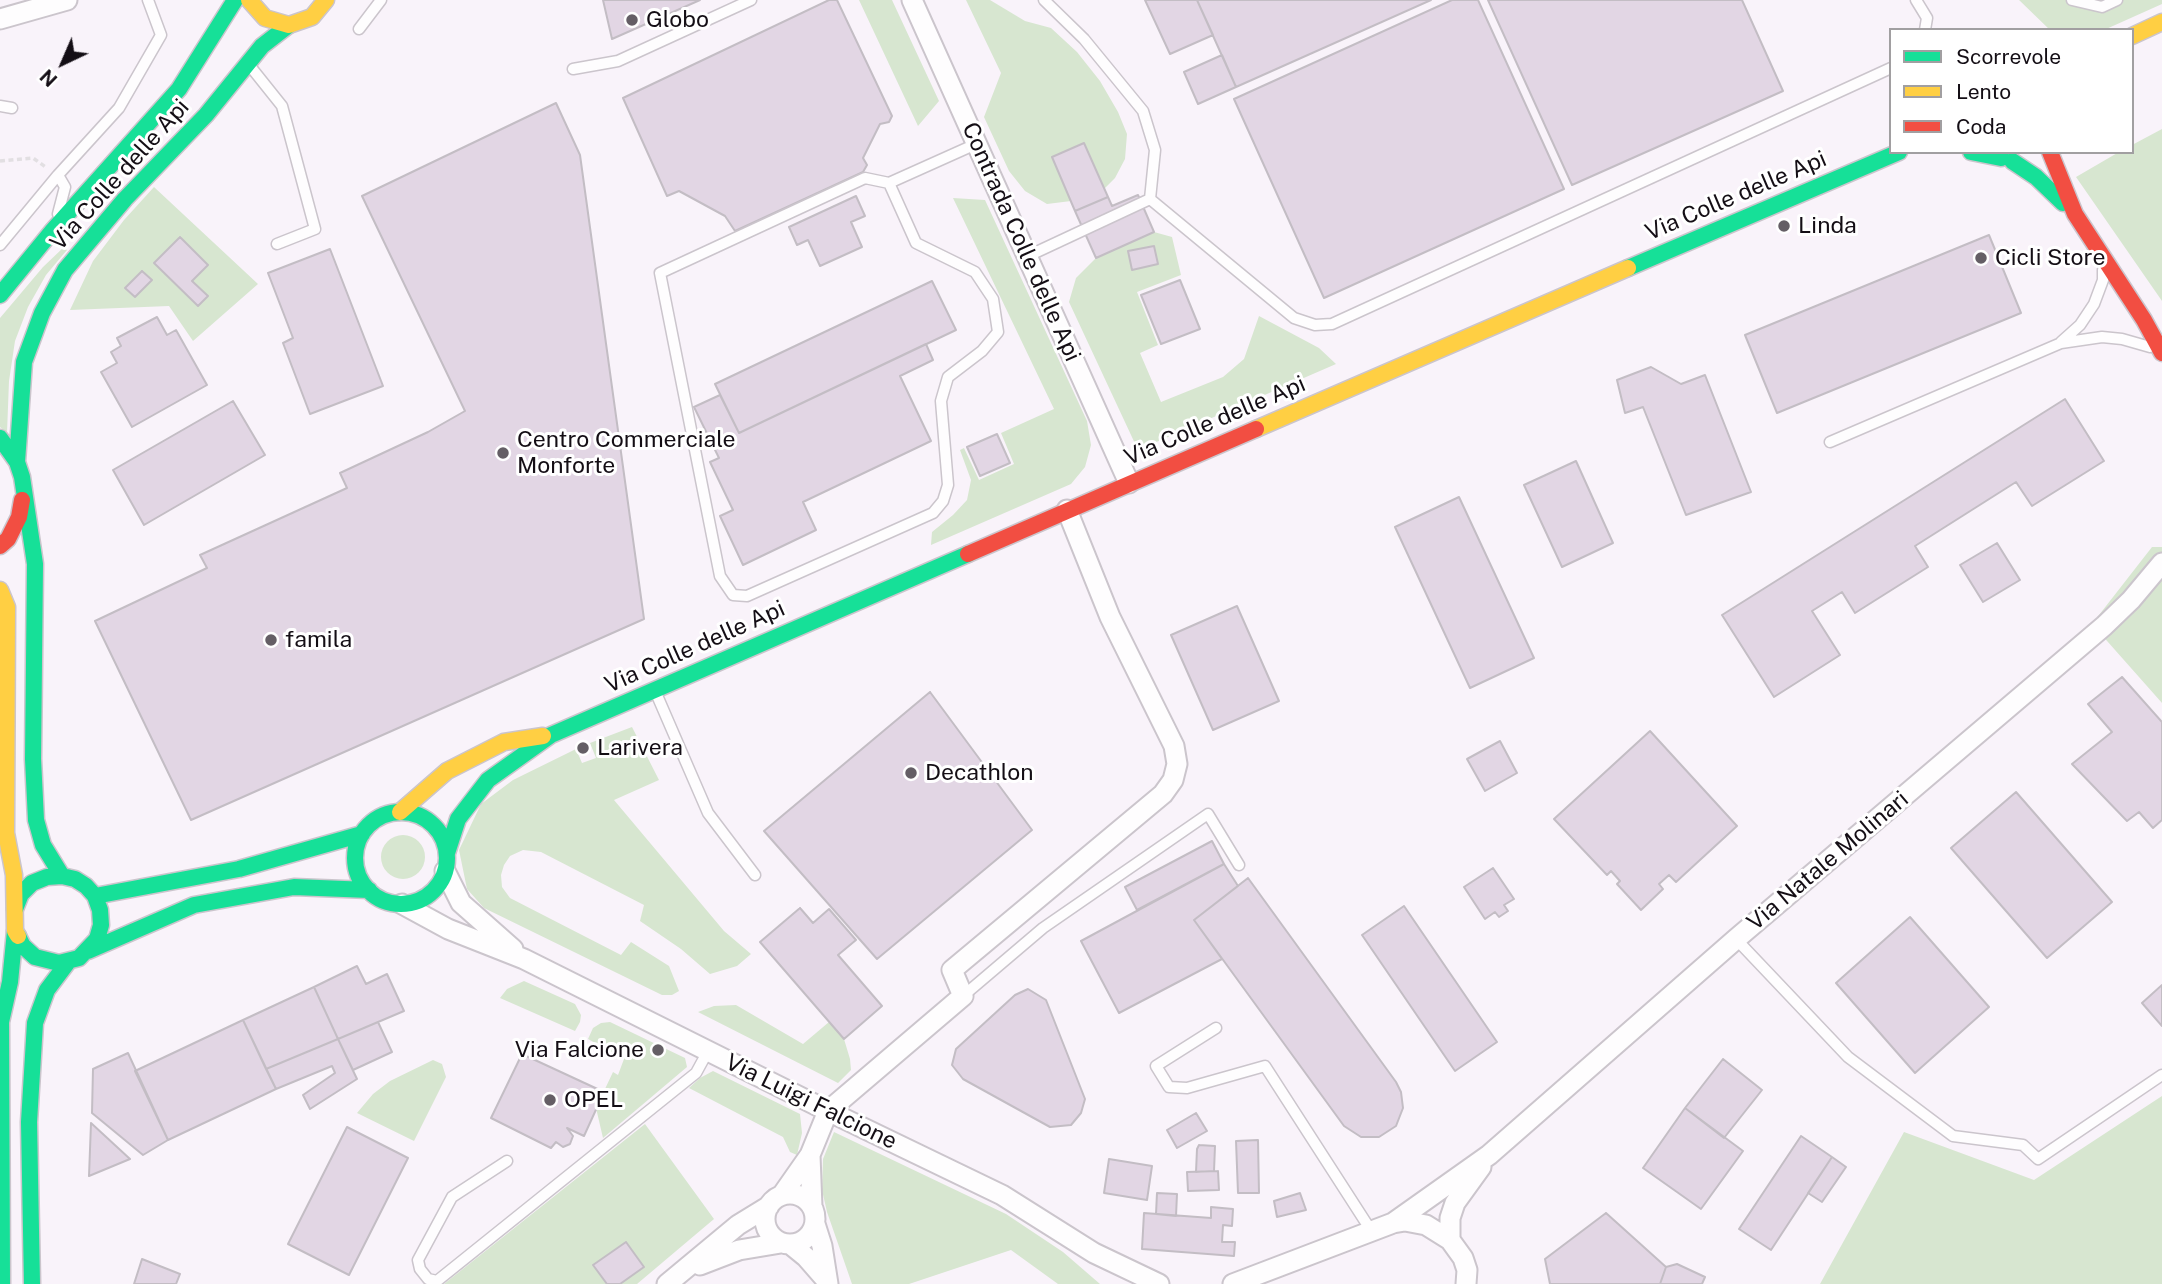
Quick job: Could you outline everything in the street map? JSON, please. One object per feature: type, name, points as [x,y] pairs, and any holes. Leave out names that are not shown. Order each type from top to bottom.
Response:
[{"type":"main road","name":"Via Colle delle Api","points":[[0,295],[53,230],[179,89],[235,0]]},
{"type":"main road","points":[[249,0],[265,18],[289,25]]},
{"type":"main road","name":"Via Colle delle Api","points":[[17,462],[24,362],[42,313],[65,270],[125,198],[206,115],[262,46],[289,25],[312,17],[326,0]]},
{"type":"main road","points":[[2134,35],[2162,22]]},
{"type":"main road","name":"Via Colle delle Api","points":[[446,862],[458,819],[488,780],[551,735],[1894,154]]},
{"type":"main road","points":[[1983,154],[2023,160],[2034,154]]},
{"type":"main road","points":[[2051,154],[2075,214],[2162,352]]},
{"type":"main road","points":[[2001,157],[2036,177],[2075,214]]},
{"type":"main road","points":[[2144,320],[2162,334]]},
{"type":"main road","points":[[0,438],[17,462],[35,564],[33,759],[36,820],[43,845],[62,876]]},
{"type":"main road","points":[[0,546],[8,539],[19,517],[23,492]]},
{"type":"main road","points":[[0,590],[7,607],[6,833],[14,875],[9,982],[1,1022],[2,1284]]},
{"type":"main road","name":"Via Colle delle Api","points":[[400,812],[446,771],[504,742],[551,735]]},
{"type":"main road","points":[[400,812],[417,814],[432,823],[442,836],[446,862],[439,884],[429,894],[402,904],[384,900],[369,890],[363,883],[355,853],[362,834],[372,822],[385,814],[400,812]]},
{"type":"main road","points":[[95,896],[239,869],[362,834]]},
{"type":"main road","points":[[88,951],[97,939],[101,925],[95,896],[75,879],[62,876],[47,877],[32,883],[21,894],[11,920],[23,946],[35,957],[51,962],[68,962],[79,958],[88,951],[194,905],[294,887],[369,890]]},
{"type":"main road","points":[[32,1284],[29,1122],[35,1023],[47,990],[68,962]]},
{"type":"street","points":[[0,19],[17,7],[67,0]]},
{"type":"street","name":"Contrada Colle delle Api","points":[[912,0],[1129,483]]},
{"type":"street","points":[[828,1283],[806,1257],[774,1238],[765,1223],[776,1201],[810,1155],[828,1111],[962,996],[951,970],[1163,794],[1173,780],[1177,764],[1174,746],[1110,617],[1067,510]]},
{"type":"street","name":"Via Natale Molinari","points":[[1233,1284],[1393,1223],[1489,1155],[1736,939],[2104,626],[2131,600],[2162,563]]},
{"type":"street","name":"Via Luigi Falcione","points":[[446,862],[461,903],[524,959]]},
{"type":"street","name":"Via Luigi Falcione","points":[[402,904],[448,929],[524,959],[1002,1195],[1094,1252],[1159,1284]]},
{"type":"street","points":[[810,1155],[814,1216],[828,1283]]},
{"type":"street","name":"Via Natale Molinari","points":[[1450,1240],[1450,1218],[1455,1203],[1489,1155]]},
{"type":"street","points":[[667,1284],[738,1225],[776,1201],[799,1196],[814,1216]]},
{"type":"street","points":[[686,1270],[739,1250],[806,1239],[814,1216]]},
{"type":"street","points":[[1393,1223],[1414,1222],[1438,1230],[1450,1240],[1463,1258],[1469,1279]]},
{"type":"street","name":"Via Luigi Falcione","points":[[1094,1252],[1121,1284]]},
{"type":"lane","points":[[0,245],[58,175],[119,108],[161,35],[148,0]]},
{"type":"lane","points":[[359,29],[381,0]]},
{"type":"lane","points":[[573,69],[618,61],[751,0]]},
{"type":"lane","points":[[1044,0],[1084,39],[1143,111],[1155,150],[1150,200]]},
{"type":"lane","points":[[1916,0],[1927,18],[1925,28]]},
{"type":"lane","points":[[2071,0],[2102,7],[2117,0]]},
{"type":"lane","points":[[247,63],[282,106],[315,229],[277,244]]},
{"type":"lane","points":[[1150,200],[1294,318],[1315,325],[1332,324],[1889,69]]},
{"type":"lane","points":[[0,106],[12,108]]},
{"type":"lane","points":[[889,183],[916,243],[975,272],[993,299],[998,332],[982,351],[948,377],[941,401],[948,485],[943,501],[933,513],[747,596],[733,595],[720,576],[660,274],[865,178],[889,183],[976,144]]},
{"type":"lane","points":[[53,230],[65,187],[58,175]]},
{"type":"lane","points":[[1028,256],[1150,200]]},
{"type":"lane","points":[[2061,343],[2080,325],[2094,304],[2102,281],[2103,257]]},
{"type":"lane","points":[[1830,442],[2061,343],[2102,337],[2142,344],[2162,352]]},
{"type":"lane","points":[[654,690],[708,813],[755,875]]},
{"type":"lane","points":[[962,996],[1043,928],[1208,814],[1239,865]]},
{"type":"lane","points":[[1736,939],[1848,1057],[1953,1136],[2023,1145],[2038,1159],[2162,1075]]},
{"type":"lane","points":[[1216,1028],[1157,1066],[1169,1087],[1187,1088],[1265,1066],[1373,1232]]},
{"type":"lane","points":[[507,1161],[452,1197],[418,1260],[420,1269],[428,1279],[437,1281],[696,1073],[708,1051]]},
{"type":"path","points":[[0,160],[33,158],[58,175]]},
{"type":"green space","points":[[859,0],[892,0],[939,101],[918,126]]},
{"type":"green space","points":[[966,0],[990,0],[1025,21],[1051,28],[1077,52],[1100,81],[1127,134],[1125,159],[1115,178],[1104,189],[1084,143],[1052,157],[1071,201],[1047,204],[1025,191],[1009,171],[984,117],[1001,73]]},
{"type":"green space","points":[[2019,0],[2162,0],[2162,4],[2108,28],[2048,28]]},
{"type":"green space","points":[[2162,129],[2162,301],[2076,177],[2116,154],[2134,154],[2134,144]]},
{"type":"green space","points":[[154,187],[258,284],[193,341],[169,306],[70,310],[93,261],[124,220]]},
{"type":"green space","points":[[953,198],[985,200],[1087,421],[1091,445],[1085,467],[1071,484],[931,545],[932,532],[967,500],[971,480],[960,450],[964,448],[979,480],[1014,464],[1001,433],[1054,409]]},
{"type":"green space","points":[[1154,232],[1172,237],[1181,275],[1137,292],[1158,345],[1140,353],[1161,402],[1223,377],[1244,359],[1259,316],[1319,348],[1336,364],[1138,450],[1069,302],[1076,278],[1096,258]]},
{"type":"green space","points":[[64,247],[67,250],[46,275],[28,307],[15,341],[9,381],[7,433],[0,427],[0,318],[43,267]]},
{"type":"green space","points":[[2152,547],[2162,547],[2162,703],[2092,624]]},
{"type":"green space","points":[[632,727],[659,780],[614,800],[724,931],[751,954],[737,966],[710,974],[681,949],[640,921],[644,905],[541,852],[523,850],[510,856],[501,875],[502,887],[510,898],[621,955],[631,942],[669,966],[679,991],[672,995],[662,995],[484,908],[467,889],[459,850],[481,804],[513,780],[576,749],[582,763],[596,758],[590,743]]},
{"type":"green space","points":[[403,835],[418,842],[425,857],[418,872],[403,879],[388,872],[381,857],[388,842]]},
{"type":"green space","points":[[524,981],[575,1004],[581,1015],[575,1031],[500,998],[507,989]]},
{"type":"green space","points":[[736,1005],[803,1044],[829,1022],[844,1039],[851,1070],[838,1083],[698,1012],[714,1006]]},
{"type":"green space","points":[[610,1022],[685,1058],[687,1067],[603,1138],[596,1108],[613,1072],[618,1075],[624,1059],[588,1039],[593,1028]]},
{"type":"green space","points":[[433,1060],[442,1064],[446,1077],[414,1141],[357,1113],[373,1094],[390,1081]]},
{"type":"green space","points":[[713,1071],[800,1114],[802,1133],[797,1155],[790,1152],[783,1137],[689,1088]]},
{"type":"green space","points":[[2162,1096],[2162,1284],[1820,1284],[1904,1132],[2034,1180]]},
{"type":"green space","points":[[645,1124],[714,1219],[637,1284],[444,1284]]},
{"type":"green space","points":[[834,1132],[1006,1214],[1063,1252],[1100,1284],[1058,1284],[1011,1250],[909,1284],[852,1284],[822,1190],[823,1159]]},
{"type":"building","name":"Globo","points":[[603,0],[700,0],[612,39]]},
{"type":"building","points":[[829,0],[837,0],[892,116],[889,122],[880,124],[863,158],[867,165],[863,172],[735,231],[725,216],[679,191],[667,196],[623,98]]},
{"type":"building","points":[[1145,0],[1197,0],[1213,35],[1170,54]]},
{"type":"building","points":[[1197,0],[1431,0],[1236,87]]},
{"type":"building","points":[[1452,0],[1478,0],[1564,189],[1324,298],[1234,99]]},
{"type":"building","points":[[1488,0],[1742,0],[1783,91],[1572,185]]},
{"type":"building","points":[[1222,55],[1236,87],[1198,104],[1184,72]]},
{"type":"building","name":"Centro Commerciale Monforte","points":[[556,103],[580,155],[644,619],[191,820],[95,621],[207,568],[200,555],[347,488],[340,473],[428,432],[465,411],[362,196]]},
{"type":"building","points":[[1084,143],[1108,197],[1075,211],[1052,157]]},
{"type":"building","points":[[1138,195],[1154,232],[1096,258],[1075,211],[1108,197],[1112,206]]},
{"type":"building","points":[[856,196],[865,216],[851,222],[862,247],[820,266],[808,240],[797,245],[789,227]]},
{"type":"building","points":[[1989,235],[2021,313],[1777,413],[1745,335]]},
{"type":"building","points":[[180,237],[208,265],[192,281],[208,296],[198,306],[154,263]]},
{"type":"building","points":[[1154,246],[1158,264],[1132,270],[1128,251]]},
{"type":"building","points":[[330,249],[383,386],[310,414],[283,343],[293,338],[268,273]]},
{"type":"building","points":[[142,271],[152,280],[135,297],[125,288]]},
{"type":"building","points":[[1180,280],[1200,329],[1161,344],[1141,295]]},
{"type":"building","points":[[932,281],[956,330],[739,433],[715,384]]},
{"type":"building","points":[[157,317],[167,335],[176,330],[207,385],[132,427],[101,372],[117,363],[111,352],[121,346],[117,338]]},
{"type":"building","points":[[926,344],[933,360],[900,376],[931,441],[803,502],[816,530],[743,565],[720,516],[733,510],[710,462],[719,458],[694,407],[720,395],[739,433]]},
{"type":"building","points":[[1651,367],[1681,384],[1705,375],[1751,492],[1686,515],[1643,407],[1625,413],[1617,380]]},
{"type":"building","points":[[2065,399],[2104,461],[2032,506],[2016,482],[1915,546],[1928,567],[1855,613],[1842,592],[1812,611],[1840,655],[1774,697],[1722,615]]},
{"type":"building","points":[[233,401],[265,455],[144,525],[113,470]]},
{"type":"building","points":[[997,434],[1010,463],[980,476],[967,447]]},
{"type":"building","points":[[1576,461],[1613,543],[1562,567],[1524,485]]},
{"type":"building","points":[[1459,497],[1534,658],[1470,688],[1395,527]]},
{"type":"building","points":[[1997,543],[2020,580],[1983,602],[1960,565]]},
{"type":"building","points":[[1237,606],[1279,701],[1213,730],[1171,635]]},
{"type":"building","points":[[2122,677],[2162,722],[2162,820],[2153,828],[2139,812],[2127,821],[2072,764],[2112,732],[2088,704]]},
{"type":"building","name":"Decathlon","points":[[930,692],[1032,830],[877,959],[764,831]]},
{"type":"building","points":[[1650,731],[1737,826],[1676,882],[1669,875],[1659,884],[1663,889],[1641,910],[1617,884],[1620,881],[1611,871],[1607,875],[1554,819]]},
{"type":"building","points":[[1500,741],[1517,773],[1485,791],[1467,759]]},
{"type":"building","points":[[2016,792],[2112,902],[2047,958],[1951,848]]},
{"type":"building","points":[[1212,841],[1224,864],[1137,910],[1125,887]]},
{"type":"building","points":[[1224,864],[1238,886],[1194,920],[1222,959],[1119,1013],[1081,941]]},
{"type":"building","points":[[1493,868],[1514,899],[1504,905],[1508,911],[1499,917],[1495,912],[1485,919],[1464,887]]},
{"type":"building","points":[[1248,878],[1396,1082],[1401,1092],[1403,1108],[1396,1126],[1379,1137],[1361,1137],[1344,1126],[1194,920]]},
{"type":"building","points":[[1404,906],[1497,1042],[1455,1071],[1362,935]]},
{"type":"building","points":[[800,908],[813,923],[829,909],[856,940],[838,955],[882,1006],[844,1039],[760,942]]},
{"type":"building","points":[[1910,917],[1989,1007],[1915,1073],[1836,983]]},
{"type":"building","points":[[357,966],[366,984],[387,974],[404,1011],[338,1039],[314,987]]},
{"type":"building","points":[[2162,985],[2162,1026],[2142,1003]]},
{"type":"building","points":[[314,987],[338,1039],[266,1069],[243,1020]]},
{"type":"building","points":[[1028,989],[1046,1000],[1085,1099],[1081,1113],[1071,1125],[1050,1127],[963,1079],[952,1065],[956,1049],[1015,995]]},
{"type":"building","points":[[243,1020],[276,1089],[168,1140],[135,1071]]},
{"type":"building","points":[[378,1022],[392,1052],[353,1070],[338,1039]]},
{"type":"building","points":[[338,1039],[357,1079],[310,1109],[303,1095],[335,1073],[332,1066],[276,1089],[266,1069]]},
{"type":"building","points":[[128,1053],[168,1140],[143,1155],[92,1113],[93,1069]]},
{"type":"building","name":"OPEL","points":[[522,1054],[604,1092],[584,1136],[567,1128],[573,1136],[570,1144],[563,1147],[556,1142],[551,1148],[491,1118]]},
{"type":"building","points":[[1723,1059],[1762,1090],[1724,1138],[1685,1108]]},
{"type":"building","points":[[1685,1108],[1743,1151],[1701,1209],[1643,1168]]},
{"type":"building","points":[[1196,1113],[1207,1131],[1177,1148],[1167,1130]]},
{"type":"building","points":[[91,1123],[130,1159],[89,1176]]},
{"type":"building","points":[[347,1127],[408,1158],[349,1275],[288,1244]]},
{"type":"building","points":[[1801,1136],[1832,1157],[1771,1250],[1739,1229]]},
{"type":"building","points":[[1258,1140],[1259,1193],[1238,1193],[1236,1141]]},
{"type":"building","points":[[1199,1145],[1215,1146],[1214,1171],[1196,1172]]},
{"type":"building","points":[[1832,1157],[1846,1167],[1822,1202],[1808,1193]]},
{"type":"building","points":[[1109,1159],[1152,1166],[1147,1200],[1104,1193]]},
{"type":"building","points":[[1218,1171],[1219,1190],[1188,1191],[1187,1172]]},
{"type":"building","points":[[1157,1193],[1177,1194],[1176,1216],[1156,1214]]},
{"type":"building","points":[[1300,1193],[1306,1210],[1277,1217],[1274,1201]]},
{"type":"building","points":[[1211,1207],[1233,1209],[1232,1226],[1223,1225],[1222,1242],[1235,1242],[1234,1256],[1142,1249],[1144,1213],[1211,1218]]},
{"type":"building","points":[[1606,1213],[1666,1267],[1660,1284],[1550,1284],[1545,1259]]},
{"type":"building","points":[[626,1242],[644,1267],[620,1284],[607,1284],[593,1265]]},
{"type":"building","points":[[142,1259],[180,1274],[176,1284],[134,1284]]},
{"type":"building","points":[[1677,1264],[1705,1277],[1702,1284],[1660,1284],[1666,1267]]},
{"type":"traffic: fast","points":[[0,295],[53,230],[179,89],[235,0]]},
{"type":"traffic: fast","points":[[17,462],[24,362],[42,313],[65,270],[125,199],[206,115],[262,46],[289,25]]},
{"type":"traffic: fast","points":[[1628,268],[1894,154]]},
{"type":"traffic: fast","points":[[1981,154],[2001,158]]},
{"type":"traffic: fast","points":[[2012,161],[2036,177],[2063,203]]},
{"type":"traffic: fast","points":[[0,438],[17,462],[22,477],[35,564],[33,759],[36,820],[43,845],[62,876]]},
{"type":"traffic: fast","points":[[447,853],[458,819],[488,780],[551,735],[968,554]]},
{"type":"traffic: fast","points":[[401,812],[419,816],[433,826],[443,840],[447,858],[443,876],[433,890],[419,900],[401,904],[383,900],[369,890],[359,876],[355,858],[359,840],[369,826],[383,816],[401,812]]},
{"type":"traffic: fast","points":[[95,896],[239,869],[362,834]]},
{"type":"traffic: fast","points":[[15,909],[21,894],[32,883],[47,877],[62,876],[75,879],[86,886],[95,896],[100,910],[101,925],[97,939],[79,958],[59,963],[35,957],[23,946],[18,936]]},
{"type":"traffic: fast","points":[[88,951],[194,905],[294,887],[369,890]]},
{"type":"traffic: fast","points":[[2,1284],[1,1022],[10,982],[15,931]]},
{"type":"traffic: fast","points":[[32,1284],[29,1122],[35,1023],[47,990],[68,962]]},
{"type":"traffic: slow","points":[[249,0],[265,18],[289,25],[312,17],[326,0]]},
{"type":"traffic: slow","points":[[2134,35],[2162,22]]},
{"type":"traffic: slow","points":[[1256,429],[1628,268]]},
{"type":"traffic: slow","points":[[0,590],[7,607],[6,833],[14,875],[15,931],[18,936]]},
{"type":"traffic: slow","points":[[400,812],[447,771],[504,742],[543,736]]},
{"type":"traffic: jam","points":[[2051,154],[2075,214],[2144,320],[2162,353]]},
{"type":"traffic: jam","points":[[968,554],[1256,429]]},
{"type":"traffic: jam","points":[[0,546],[8,539],[19,517],[22,500]]},
{"type":"place","name":"Globo","points":[[632,20]]},
{"type":"place","name":"Linda","points":[[1784,226]]},
{"type":"place","name":"Cicli Store","points":[[1981,258]]},
{"type":"place","name":"Centro Commerciale Monforte","points":[[503,453]]},
{"type":"place","name":"famila","points":[[271,640]]},
{"type":"place","name":"Larivera","points":[[583,748]]},
{"type":"place","name":"Decathlon","points":[[911,773]]},
{"type":"place","name":"Via Falcione","points":[[658,1050]]},
{"type":"place","name":"OPEL","points":[[550,1100]]}]
